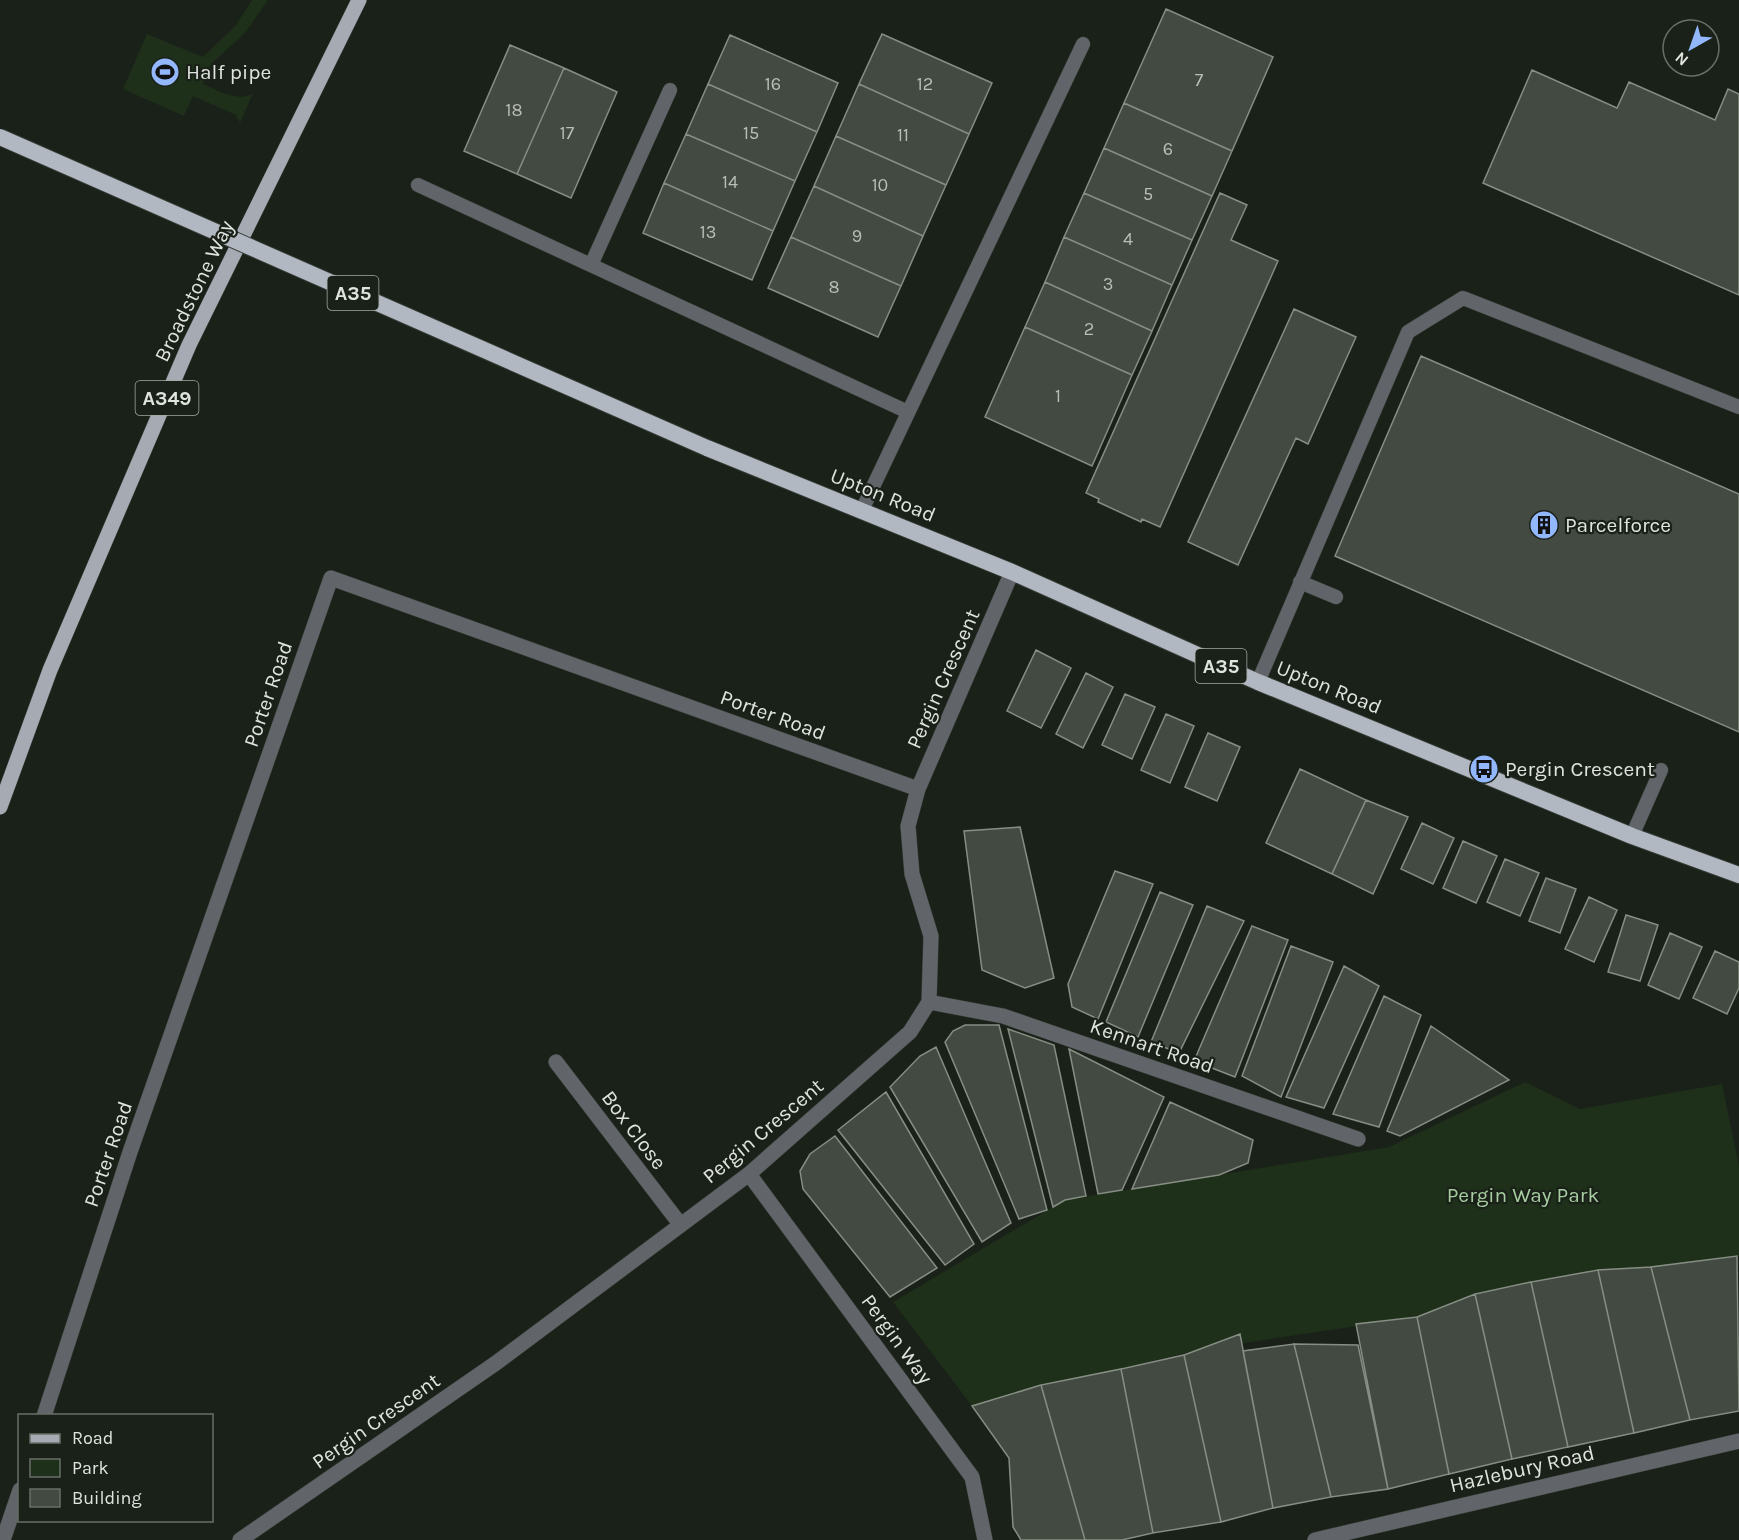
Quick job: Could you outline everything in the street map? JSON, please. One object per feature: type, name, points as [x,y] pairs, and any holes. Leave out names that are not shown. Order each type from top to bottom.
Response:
[{"type":"highway","name":"Upton Road","points":[[0,136],[707,448],[1012,572],[1258,682],[1632,836],[1739,875]]},
{"type":"main road","name":"Broadstone Way","points":[[0,807],[50,670],[189,345],[359,0]]},
{"type":"street","name":"Pergin Crescent","points":[[240,1540],[496,1363],[749,1174],[910,1032],[929,1002],[931,936],[912,874],[908,825],[918,789],[1012,572]]},
{"type":"street","name":"Porter Road","points":[[45,1414],[130,1152],[331,578],[918,789]]},
{"type":"street","name":"Kennart Road","points":[[929,1002],[1003,1016],[1358,1139]]},
{"type":"street","name":"Box Close","points":[[555,1062],[680,1224]]},
{"type":"street","name":"Pergin Way","points":[[749,1174],[972,1477],[985,1540]]},
{"type":"street","name":"Hazlebury Road","points":[[1315,1540],[1739,1441]]},
{"type":"street","points":[[3,1540],[18,1496]]},
{"type":"lane","points":[[862,510],[1083,44]]},
{"type":"lane","points":[[591,265],[670,90]]},
{"type":"lane","points":[[418,185],[908,412]]},
{"type":"lane","points":[[1258,682],[1408,332],[1463,297],[1739,407]]},
{"type":"lane","points":[[1300,582],[1336,597]]},
{"type":"lane","points":[[1632,836],[1661,770]]},
{"type":"green space","points":[[252,0],[268,0],[245,33],[211,64],[203,84],[235,96],[247,96],[253,93],[240,123],[236,115],[193,96],[184,116],[123,89],[147,34],[203,57],[236,25]]},
{"type":"green space","name":"Pergin Way Park","points":[[1525,1082],[1580,1109],[1722,1084],[1739,1166],[1739,1256],[1417,1317],[1197,1350],[972,1406],[893,1302],[1065,1200],[1389,1147]]},
{"type":"building","points":[[1166,9],[1273,57],[1232,151],[1124,103]]},
{"type":"building","points":[[882,34],[992,83],[969,134],[859,84]]},
{"type":"building","points":[[730,35],[838,83],[817,132],[708,84]]},
{"type":"building","points":[[510,45],[564,68],[517,174],[464,151]]},
{"type":"building","points":[[564,68],[617,92],[571,198],[517,174]]},
{"type":"building","points":[[1532,70],[1617,108],[1629,82],[1715,120],[1728,89],[1739,94],[1739,295],[1483,183]]},
{"type":"building","points":[[708,84],[817,132],[795,181],[686,134]]},
{"type":"building","points":[[859,84],[969,134],[946,185],[836,136]]},
{"type":"building","points":[[1124,103],[1232,151],[1212,196],[1104,148]]},
{"type":"building","points":[[686,134],[795,181],[773,231],[664,183]]},
{"type":"building","points":[[836,136],[946,185],[923,236],[814,186]]},
{"type":"building","points":[[1104,148],[1212,196],[1192,240],[1084,193]]},
{"type":"building","points":[[664,183],[773,231],[752,280],[643,233]]},
{"type":"building","points":[[814,186],[923,236],[901,286],[791,237]]},
{"type":"building","points":[[1084,193],[1192,240],[1172,285],[1064,237]]},
{"type":"building","points":[[1220,193],[1247,205],[1231,240],[1278,261],[1160,527],[1142,519],[1141,522],[1098,502],[1099,499],[1086,493]]},
{"type":"building","points":[[791,237],[901,286],[878,337],[768,288]]},
{"type":"building","points":[[1064,237],[1172,285],[1152,331],[1045,282]]},
{"type":"building","points":[[1045,282],[1152,331],[1132,375],[1025,327]]},
{"type":"building","points":[[1294,309],[1356,337],[1308,444],[1296,438],[1238,565],[1188,542]]},
{"type":"building","points":[[1025,327],[1132,375],[1092,466],[985,417]]},
{"type":"building","name":"Parcelforce","points":[[1421,356],[1739,494],[1739,732],[1335,556]]},
{"type":"building","points":[[1036,650],[1071,668],[1041,728],[1007,711]]},
{"type":"building","points":[[1086,673],[1113,687],[1083,748],[1056,734]]},
{"type":"building","points":[[1125,694],[1155,707],[1132,759],[1102,745]]},
{"type":"building","points":[[1166,714],[1194,726],[1170,783],[1141,770]]},
{"type":"building","points":[[1208,733],[1240,747],[1217,801],[1185,787]]},
{"type":"building","points":[[1300,769],[1366,800],[1332,874],[1266,843]]},
{"type":"building","points":[[1366,800],[1408,817],[1373,894],[1332,874]]},
{"type":"building","points":[[1422,823],[1454,838],[1433,884],[1401,869]]},
{"type":"building","points":[[1020,827],[1054,978],[1025,988],[982,970],[964,831]]},
{"type":"building","points":[[1463,841],[1497,856],[1476,903],[1443,888]]},
{"type":"building","points":[[1505,859],[1539,873],[1520,916],[1487,902]]},
{"type":"building","points":[[1115,871],[1153,884],[1098,1019],[1072,1007],[1068,984]]},
{"type":"building","points":[[1546,878],[1576,889],[1560,933],[1529,921]]},
{"type":"building","points":[[1160,892],[1193,905],[1138,1037],[1106,1022]]},
{"type":"building","points":[[1589,897],[1617,910],[1594,962],[1565,949]]},
{"type":"building","points":[[1207,906],[1244,921],[1179,1053],[1151,1042]]},
{"type":"building","points":[[1626,915],[1658,925],[1640,981],[1608,972]]},
{"type":"building","points":[[1252,926],[1288,940],[1235,1077],[1194,1061]]},
{"type":"building","points":[[1670,933],[1702,947],[1679,999],[1648,985]]},
{"type":"building","points":[[1291,946],[1333,962],[1281,1097],[1242,1076]]},
{"type":"building","points":[[1715,951],[1739,962],[1739,988],[1727,1014],[1693,998]]},
{"type":"building","points":[[1344,966],[1379,986],[1324,1108],[1286,1097]]},
{"type":"building","points":[[1384,996],[1421,1015],[1379,1127],[1333,1114]]},
{"type":"building","points":[[965,1025],[999,1025],[1047,1210],[1019,1219],[945,1042],[953,1031]]},
{"type":"building","points":[[1431,1026],[1509,1080],[1400,1136],[1387,1131]]},
{"type":"building","points":[[1008,1029],[1054,1045],[1086,1196],[1065,1200],[1053,1207]]},
{"type":"building","points":[[936,1047],[1011,1223],[982,1242],[890,1087],[920,1056]]},
{"type":"building","points":[[1069,1049],[1164,1097],[1122,1190],[1098,1194]]},
{"type":"building","points":[[886,1092],[974,1244],[945,1265],[838,1130]]},
{"type":"building","points":[[1170,1102],[1253,1140],[1248,1163],[1219,1175],[1132,1189]]},
{"type":"building","points":[[835,1136],[937,1268],[890,1297],[803,1189],[800,1171],[810,1154]]},
{"type":"building","points":[[1737,1256],[1739,1411],[1690,1420],[1651,1267]]},
{"type":"building","points":[[1651,1267],[1690,1420],[1634,1433],[1598,1270]]},
{"type":"building","points":[[1598,1270],[1634,1433],[1568,1447],[1531,1282]]},
{"type":"building","points":[[1531,1282],[1568,1447],[1512,1459],[1475,1294]]},
{"type":"building","points":[[1475,1294],[1512,1459],[1449,1474],[1417,1317]]},
{"type":"building","points":[[1417,1317],[1449,1474],[1388,1489],[1356,1324]]},
{"type":"building","points":[[1240,1334],[1273,1508],[1221,1522],[1184,1355]]},
{"type":"building","points":[[1294,1344],[1331,1497],[1273,1508],[1243,1351]]},
{"type":"building","points":[[1294,1344],[1358,1345],[1388,1489],[1331,1497]]},
{"type":"building","points":[[1184,1355],[1221,1522],[1153,1533],[1121,1369]]},
{"type":"building","points":[[1121,1369],[1153,1533],[1122,1540],[1085,1540],[1041,1385]]},
{"type":"building","points":[[1041,1385],[1085,1540],[1021,1540],[1013,1527],[1009,1458],[972,1406]]},
{"type":"place","name":"Half pipe","points":[[165,72]]},
{"type":"place","name":"Parcelforce","points":[[1544,525]]},
{"type":"place","name":"Pergin Crescent","points":[[1484,769]]}]
